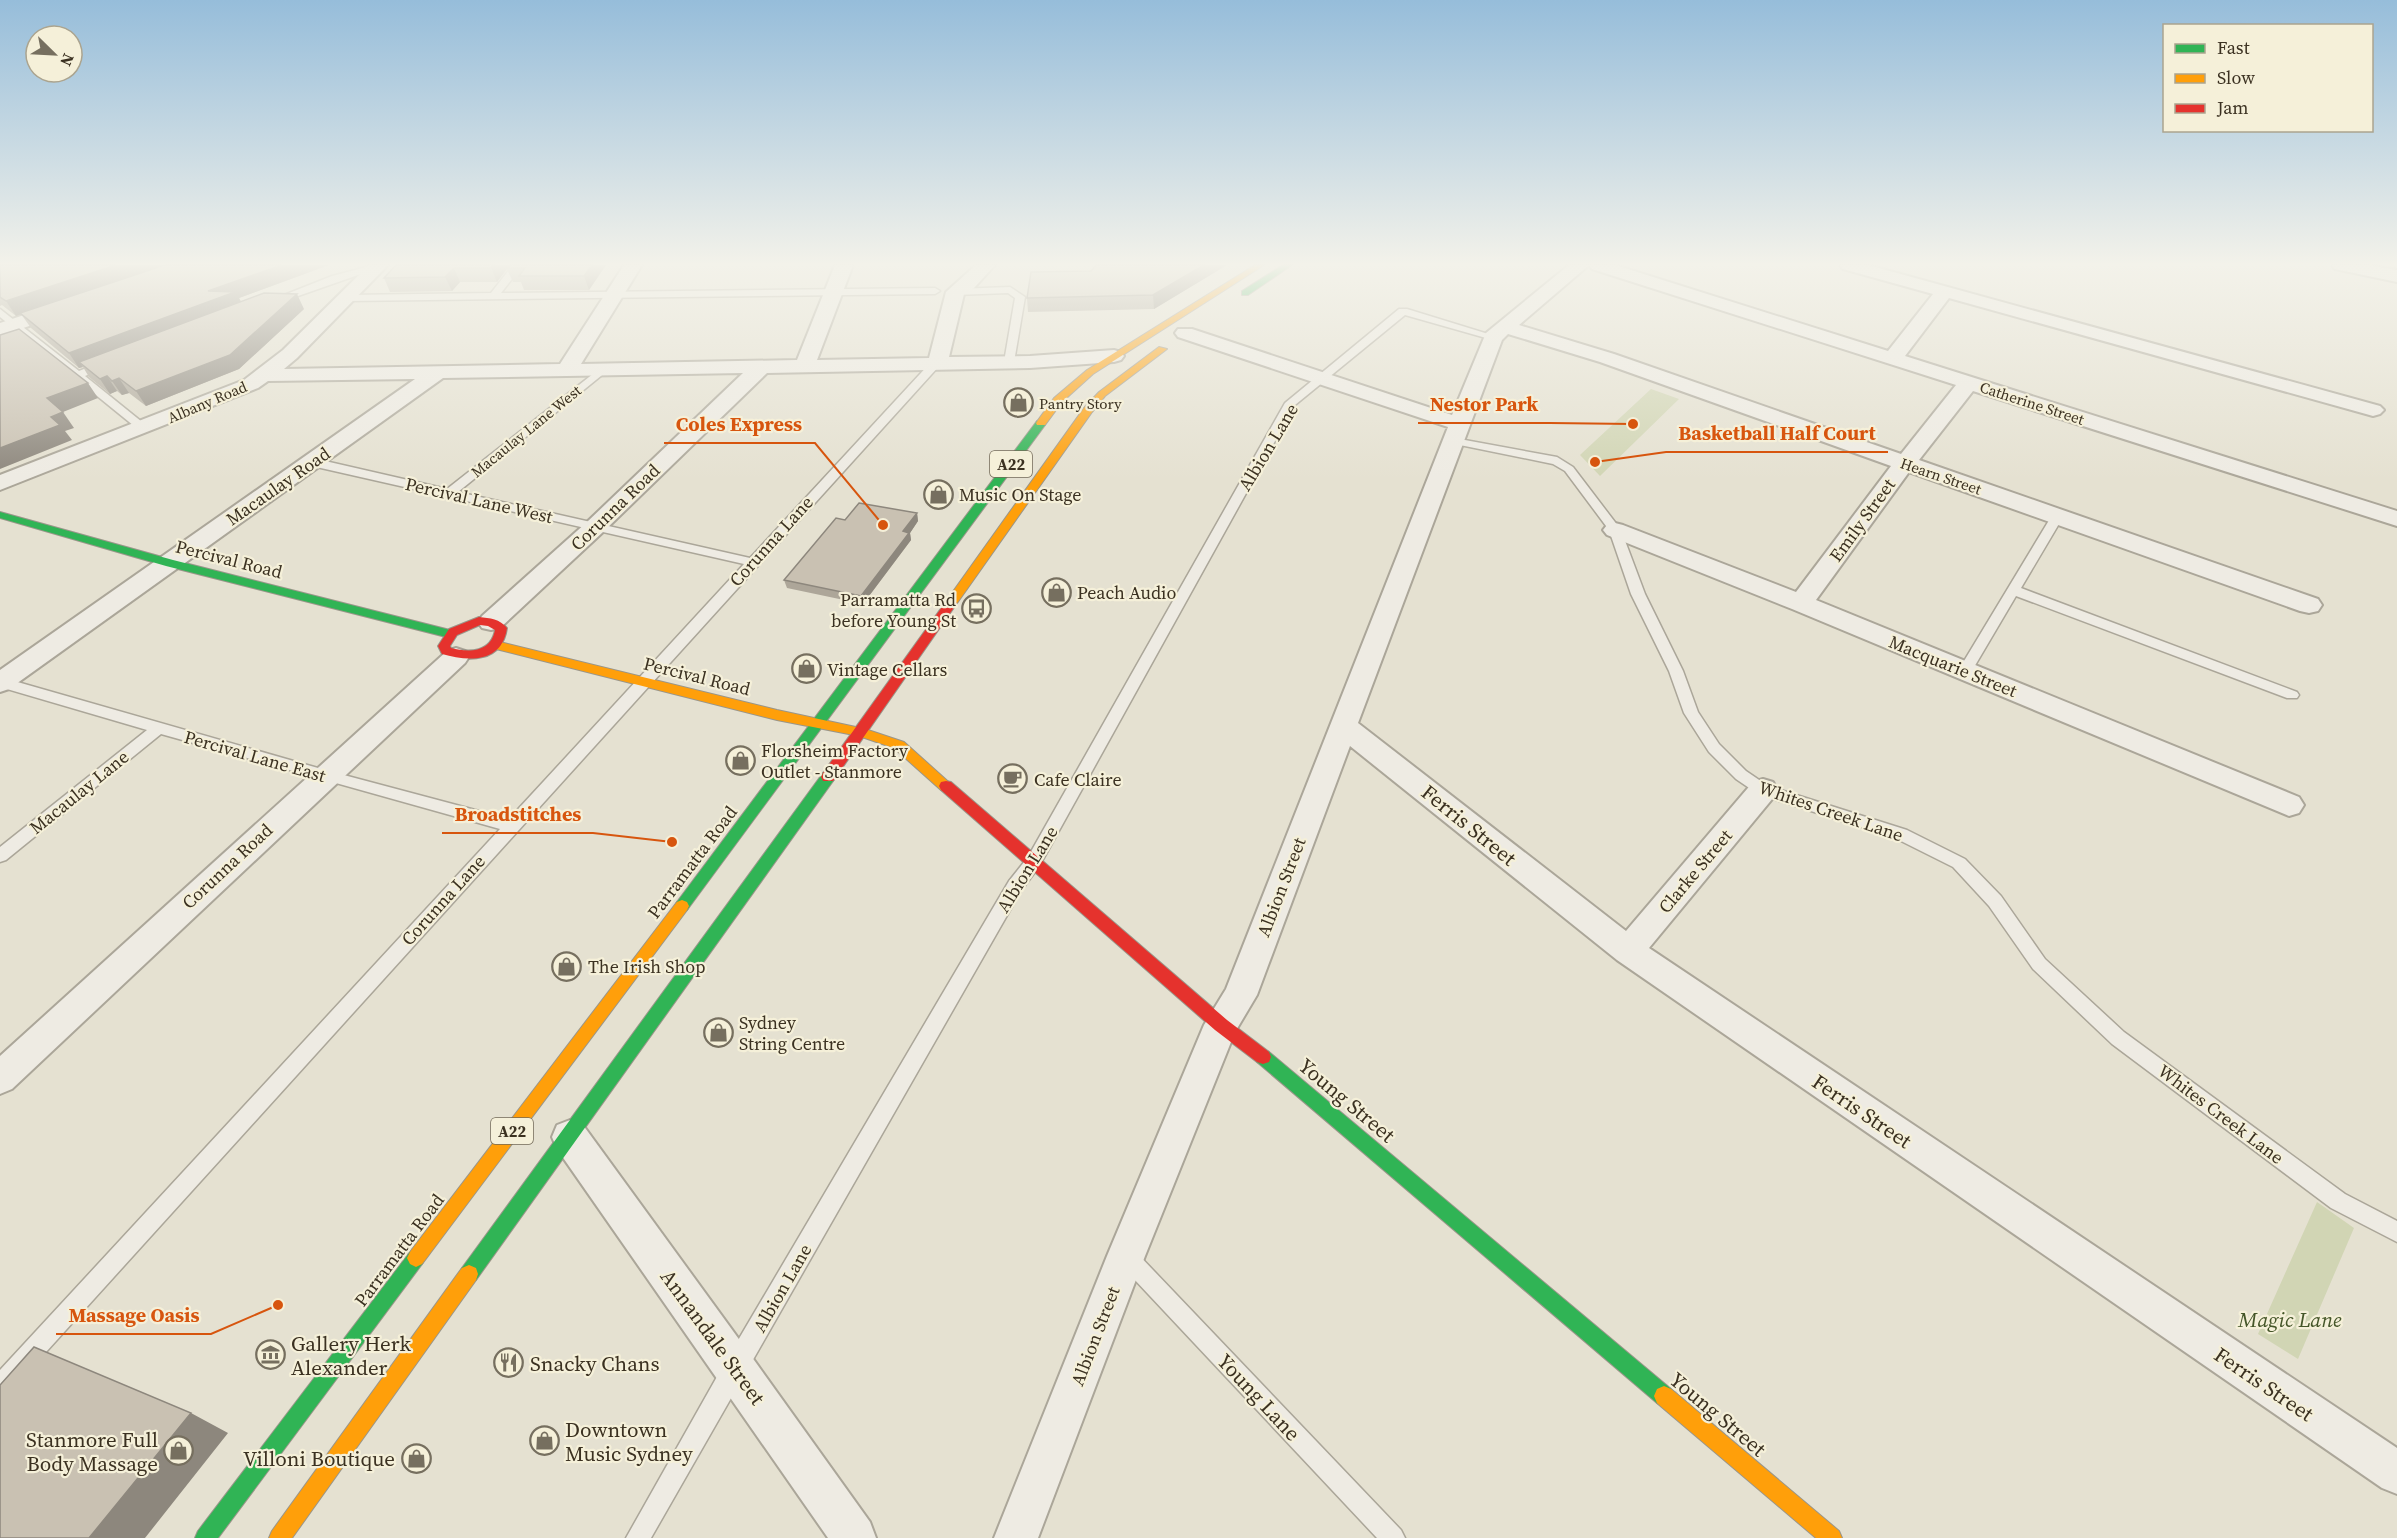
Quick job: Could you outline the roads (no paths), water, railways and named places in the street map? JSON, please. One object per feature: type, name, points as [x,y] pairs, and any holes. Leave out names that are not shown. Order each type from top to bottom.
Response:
[{"type":"main road","name":"Parramatta Road","points":[[205,1538],[819,724],[1058,400],[1072,386],[1145,337]]},
{"type":"main road","name":"A22","points":[[279,1538],[570,1137],[1088,410],[1108,389],[1180,337]]},
{"type":"main road","name":"Percival Road","points":[[0,515],[453,645]]},
{"type":"main road","points":[[490,622],[502,630],[502,636],[496,645],[475,656],[453,645],[469,624],[490,622]]},
{"type":"main road","name":"Percival Road","points":[[496,645],[819,724]]},
{"type":"main road","name":"Young Street","points":[[819,724],[860,732],[899,745],[1221,1025],[1260,1053],[1832,1538]]},
{"type":"street","name":"Albany Road","points":[[0,483],[227,395],[265,375],[308,337]]},
{"type":"street","points":[[567,369],[587,337]]},
{"type":"street","points":[[805,364],[816,337]]},
{"type":"street","points":[[936,363],[945,337]]},
{"type":"street","points":[[1197,337],[1320,377],[1457,432]]},
{"type":"street","name":"Albion Street","points":[[1017,1538],[1126,1256],[1221,1025],[1240,994],[1457,432],[1496,337]]},
{"type":"street","name":"Hearn Street","points":[[1518,337],[1607,358],[2309,605]]},
{"type":"street","name":"Catherine Street","points":[[1826,337],[2397,519]]},
{"type":"street","points":[[1893,358],[1909,337]]},
{"type":"street","points":[[2110,337],[2373,410]]},
{"type":"street","points":[[265,375],[805,364],[1030,362],[1114,356]]},
{"type":"street","points":[[1030,362],[1062,371],[1069,377],[1072,386]]},
{"type":"street","name":"Corunna Road","points":[[490,622],[595,526],[763,365]]},
{"type":"street","name":"Macaulay Road","points":[[0,683],[438,372]]},
{"type":"street","name":"Emily Street","points":[[1801,603],[1904,464],[1969,382]]},
{"type":"street","name":"Macquarie Street","points":[[1614,530],[1801,603],[2289,805]]},
{"type":"street","name":"Corunna Road","points":[[0,1078],[325,776],[453,645]]},
{"type":"street","name":"Ferris Street","points":[[1344,726],[1628,951],[2397,1473]]},
{"type":"street","name":"Clarke Street","points":[[1628,951],[1763,790]]},
{"type":"street","name":"Annandale Street","points":[[570,1137],[735,1366],[855,1538]]},
{"type":"lane","points":[[22,337],[78,375],[143,428]]},
{"type":"lane","points":[[1009,362],[1013,337]]},
{"type":"lane","name":"Albion Lane","points":[[639,1538],[735,1366],[1015,886],[1034,861],[1291,403],[1370,337]]},
{"type":"lane","points":[[78,375],[111,362]]},
{"type":"lane","name":"Corunna Lane","points":[[0,1386],[936,363]]},
{"type":"lane","name":"Macaulay Lane West","points":[[449,493],[603,369]]},
{"type":"lane","name":"Whites Creek Lane","points":[[1457,432],[1557,461],[1569,469],[1614,530],[1638,594],[1676,672],[1690,713],[1714,748],[1741,775],[1763,790],[1901,834],[1959,863],[1995,901],[2039,964],[2118,1038],[2338,1201],[2397,1232]]},
{"type":"lane","name":"Percival Lane West","points":[[312,462],[752,562]]},
{"type":"lane","points":[[1965,671],[2057,517]]},
{"type":"lane","points":[[2013,590],[2292,695]]},
{"type":"lane","name":"Percival Lane East","points":[[0,683],[325,776],[511,826]]},
{"type":"lane","name":"Macaulay Lane","points":[[0,856],[159,728]]},
{"type":"lane","name":"Young Lane","points":[[1126,1256],[1393,1538]]},
{"type":"place","name":"Pantry Story","points":[[1018,403]]},
{"type":"place","name":"Nestor Park","points":[[1633,424]]},
{"type":"place","name":"Basketball Half Court","points":[[1595,462]]},
{"type":"place","name":"Music On Stage","points":[[938,494]]},
{"type":"place","name":"Coles Express","points":[[883,525]]},
{"type":"place","name":"Peach Audio","points":[[1056,592]]},
{"type":"place","name":"Parramatta Rd before Young St","points":[[977,609]]},
{"type":"place","name":"Vintage Cellars","points":[[806,669]]},
{"type":"place","name":"Florsheim Factory Outlet - Stanmore","points":[[740,760]]},
{"type":"place","name":"Cafe Claire","points":[[1013,779]]},
{"type":"place","name":"Broadstitches","points":[[672,842]]},
{"type":"place","name":"The Irish Shop","points":[[567,966]]},
{"type":"place","name":"Sydney String Centre","points":[[718,1032]]},
{"type":"place","name":"Massage Oasis","points":[[278,1305]]},
{"type":"place","name":"Gallery Herk Alexander","points":[[270,1355]]},
{"type":"place","name":"Snacky Chans","points":[[509,1363]]},
{"type":"place","name":"Downtown Music Sydney","points":[[544,1441]]},
{"type":"place","name":"Stanmore Full Body Massage","points":[[179,1451]]},
{"type":"place","name":"Villoni Boutique","points":[[416,1458]]},
{"type":"park label","name":"Magic Lane","points":[[2290,1319]]}]
